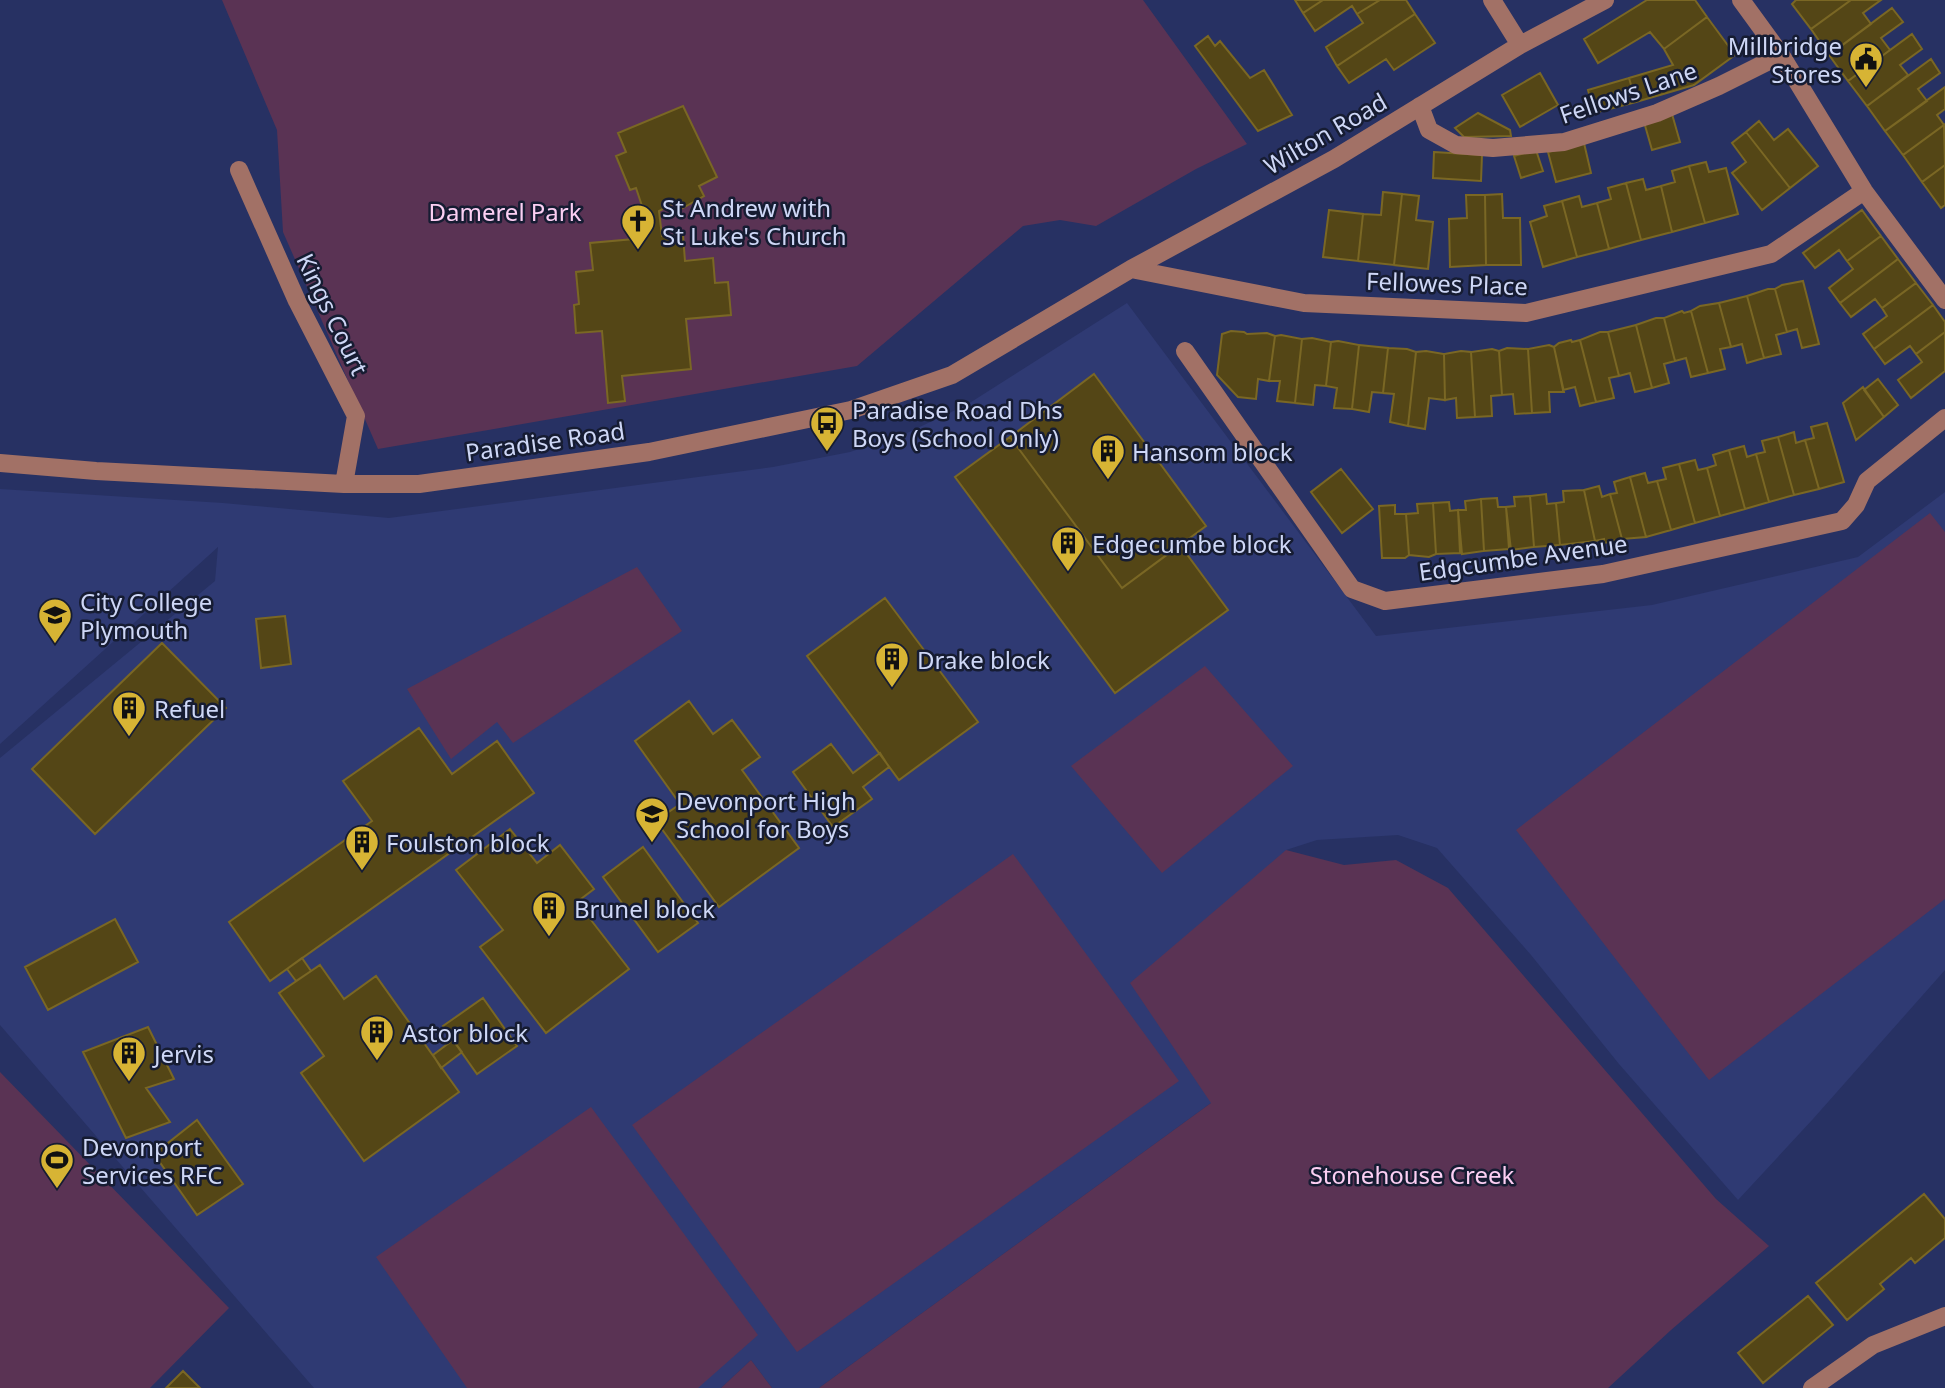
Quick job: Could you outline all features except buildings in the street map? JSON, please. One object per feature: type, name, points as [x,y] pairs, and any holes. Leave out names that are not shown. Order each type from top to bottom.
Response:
[{"type":"street","points":[[1492,0],[1520,45]]},
{"type":"street","name":"Wilton Road","points":[[1069,306],[1334,159],[1520,45],[1605,0]]},
{"type":"street","points":[[1741,0],[1781,55],[1864,191],[1945,300]]},
{"type":"street","name":"Fellows Lane","points":[[1420,106],[1429,130],[1456,145],[1493,148],[1564,142],[1657,113],[1781,55]]},
{"type":"street","name":"Kings Court","points":[[239,170],[297,301],[356,416],[344,484]]},
{"type":"street","name":"Fellowes Place","points":[[1131,270],[1304,303],[1526,313],[1771,254],[1864,191]]},
{"type":"street","name":"Paradise Road","points":[[0,463],[96,471],[344,484],[419,484],[649,452],[851,410],[952,375],[1069,306]]},
{"type":"street","name":"Edgcumbe Avenue","points":[[1185,351],[1352,589],[1385,601],[1603,574],[1842,521],[1856,505],[1867,481],[1945,418]]},
{"type":"street","points":[[1812,1388],[1873,1345],[1945,1317]]},
{"type":"shaded area","name":"Devonport High School for Boys","points":[[1127,303],[1376,636],[1652,605],[1858,557],[1945,492],[1945,970],[1738,1200],[1437,848],[1398,835],[1317,840],[1286,850],[1211,1103],[819,1388],[772,1388],[751,1360],[721,1388],[314,1388],[0,1025],[0,758],[215,581],[218,547],[0,744],[0,489],[223,503],[389,518],[773,467],[850,452],[905,434],[968,404]]},
{"type":"green space","name":"Damerel Park","points":[[222,0],[1143,0],[1247,144],[1196,169],[1096,226],[1060,220],[1023,226],[857,366],[378,449],[283,232],[277,130]]},
{"type":"green space","points":[[1930,513],[1945,532],[1945,899],[1709,1080],[1516,830]]},
{"type":"green space","points":[[637,567],[682,631],[513,743],[497,722],[451,759],[407,689]]},
{"type":"green space","points":[[1205,666],[1293,766],[1162,873],[1071,766]]},
{"type":"green space","name":"Stonehouse Creek","points":[[1286,850],[1344,865],[1396,860],[1448,888],[1716,1199],[1769,1246],[1608,1388],[819,1388],[1211,1103],[1130,983]]},
{"type":"green space","points":[[1013,854],[1179,1081],[797,1352],[632,1125]]},
{"type":"green space","name":"Devonport Services RFC","points":[[0,1072],[229,1308],[150,1388],[0,1388]]},
{"type":"green space","points":[[591,1107],[758,1335],[698,1388],[467,1388],[376,1257]]},
{"type":"green space","points":[[751,1360],[772,1388],[721,1388]]},
{"type":"place","name":"Millbridge Stores","points":[[1866,89]]},
{"type":"place","name":"St Andrew with St Luke's Church","points":[[638,251]]},
{"type":"place","name":"Paradise Road Dhs Boys (School Only)","points":[[827,453]]},
{"type":"place","name":"Hansom block","points":[[1108,481]]},
{"type":"place","name":"Edgecumbe block","points":[[1068,573]]},
{"type":"place","name":"City College Plymouth","points":[[55,645]]},
{"type":"place","name":"Drake block","points":[[892,689]]},
{"type":"place","name":"Refuel","points":[[129,738]]},
{"type":"place","name":"Devonport High School for Boys","points":[[652,844]]},
{"type":"place","name":"Foulston block","points":[[362,872]]},
{"type":"place","name":"Brunel block","points":[[549,938]]},
{"type":"place","name":"Astor block","points":[[377,1062]]},
{"type":"place","name":"Jervis","points":[[129,1083]]},
{"type":"place","name":"Devonport Services RFC","points":[[57,1190]]}]
